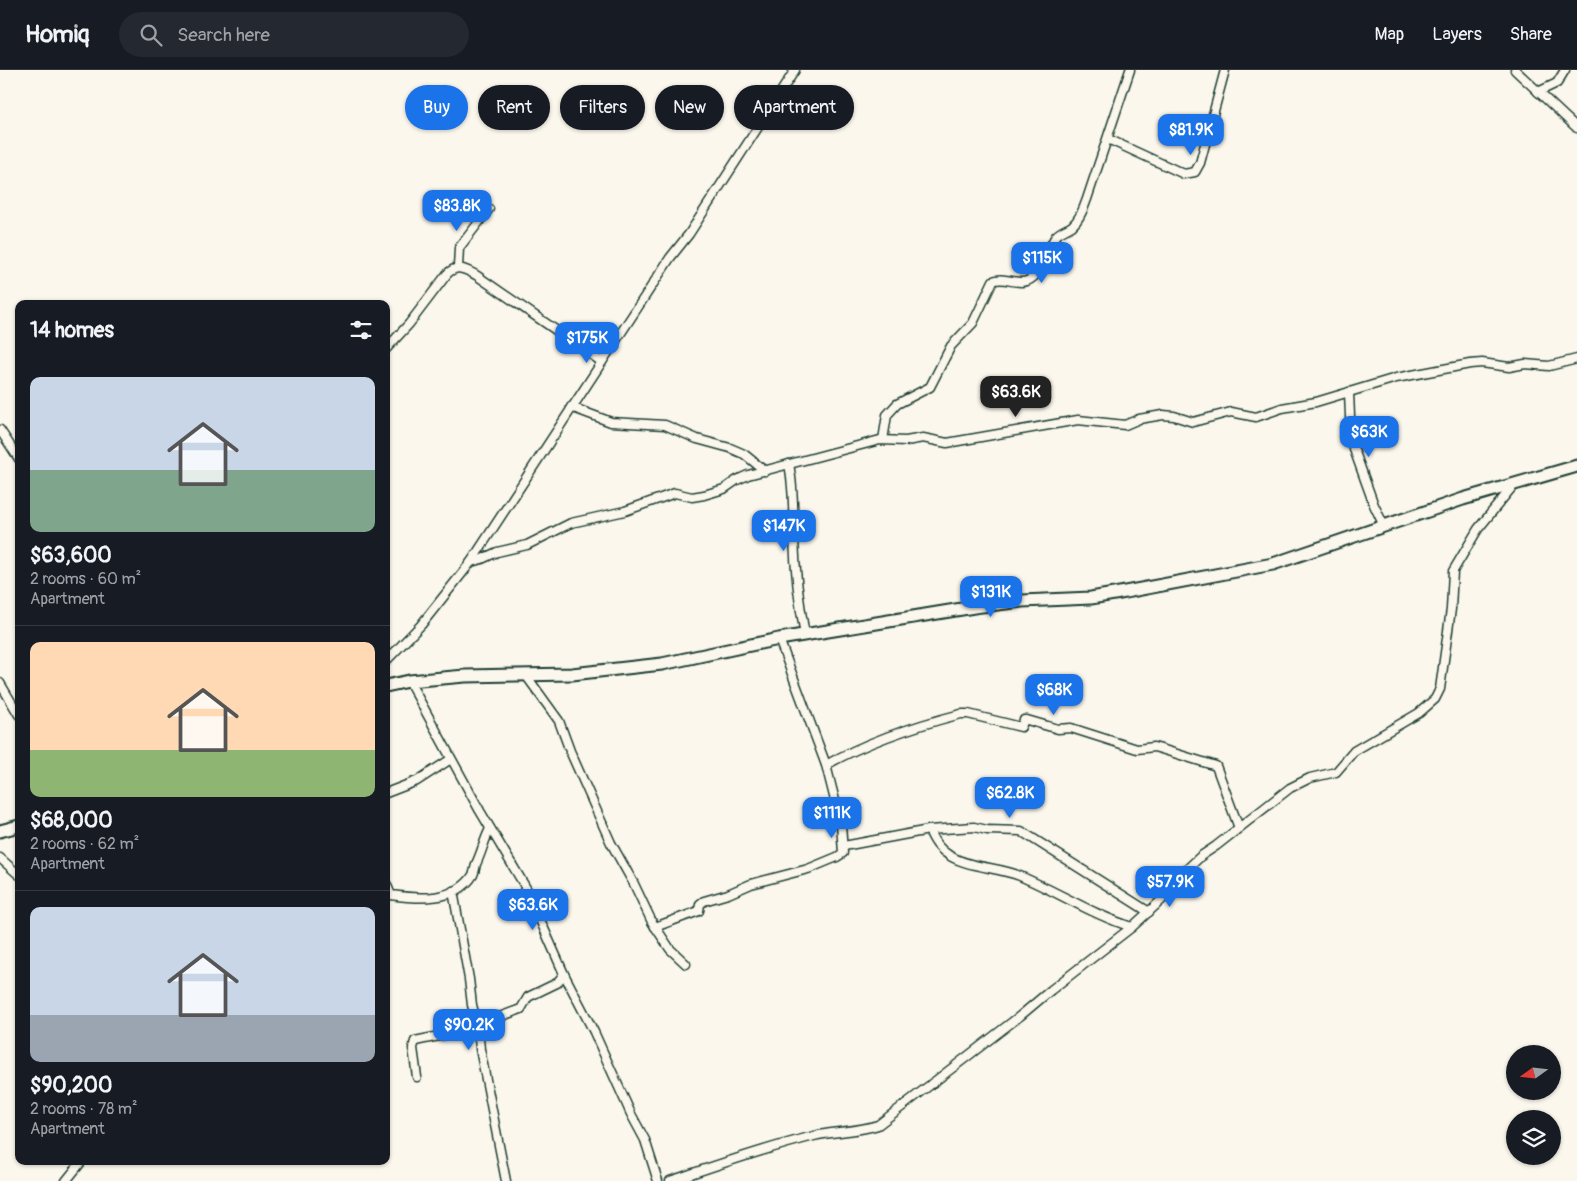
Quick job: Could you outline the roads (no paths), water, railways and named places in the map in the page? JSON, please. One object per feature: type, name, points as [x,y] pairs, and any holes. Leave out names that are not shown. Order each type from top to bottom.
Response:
[{"type":"street","points":[[390,657],[421,625],[470,562],[670,258],[689,234],[795,70]]},
{"type":"street","points":[[884,440],[885,420],[888,415],[897,404],[930,387],[951,346],[973,323],[993,281],[1001,279],[1019,282],[1026,281],[1039,271],[1057,234],[1073,225],[1083,208],[1130,70]]},
{"type":"street","points":[[1108,139],[1184,174],[1195,172],[1200,163],[1225,70]]},
{"type":"street","points":[[1515,70],[1577,128]]},
{"type":"street","points":[[1538,92],[1557,83],[1565,70]]},
{"type":"street","points":[[458,267],[459,248],[489,209]]},
{"type":"street","points":[[390,344],[418,313],[447,274],[452,269],[458,267],[476,275],[602,362]]},
{"type":"street","points":[[470,562],[497,552],[526,545],[571,523],[625,510],[675,493],[692,497],[704,495],[724,489],[748,475],[884,440],[906,441],[923,438],[947,443],[1078,420],[1125,425],[1139,419],[1163,415],[1174,416],[1193,422],[1231,412],[1256,417],[1282,408],[1316,402],[1396,378],[1477,363],[1509,368],[1525,364],[1545,366],[1577,359]]},
{"type":"street","points":[[1349,392],[1351,441],[1374,505],[1384,526]]},
{"type":"street","points":[[571,407],[611,422],[665,425],[697,439],[744,454],[765,471]]},
{"type":"street","points":[[0,430],[15,453]]},
{"type":"street","points":[[789,464],[794,498],[794,538],[800,609],[805,635]]},
{"type":"street","points":[[390,685],[409,681],[465,676],[572,674],[662,664],[779,639],[1022,600],[1099,596],[1231,572],[1273,564],[1463,499],[1577,466]]},
{"type":"street","points":[[670,1181],[811,1136],[854,1131],[878,1125],[990,1040],[1050,990],[1132,927],[1168,895],[1193,862],[1296,785],[1310,778],[1336,772],[1354,751],[1419,713],[1437,696],[1440,690],[1451,609],[1453,571],[1478,529],[1515,483]]},
{"type":"street","points":[[655,927],[698,911],[701,902],[728,894],[751,884],[808,869],[837,858],[843,853],[844,846],[840,824],[826,765],[779,639]]},
{"type":"street","points":[[525,674],[560,721],[608,838],[655,927],[670,949],[686,964]]},
{"type":"street","points":[[409,681],[490,829],[526,888],[564,974],[594,1032],[631,1114],[645,1140],[658,1181]]},
{"type":"street","points":[[0,683],[15,708]]},
{"type":"street","points":[[826,765],[855,749],[890,735],[961,714],[968,714],[1017,727],[1022,727],[1023,722],[1027,720],[1058,728],[1071,728],[1137,749],[1162,749],[1216,766],[1239,828]]},
{"type":"street","points":[[390,791],[417,781],[451,759]]},
{"type":"street","points":[[0,831],[15,827]]},
{"type":"street","points":[[844,846],[929,830],[974,827],[988,830],[1021,831],[1149,912]]},
{"type":"street","points":[[390,893],[391,895],[430,897],[453,891],[472,876],[484,839],[490,829]]},
{"type":"street","points":[[929,830],[938,847],[952,857],[1019,876],[1111,921],[1132,927]]},
{"type":"street","points":[[0,858],[15,871]]},
{"type":"street","points":[[453,891],[470,979],[472,1005],[478,1028],[480,1049],[506,1181]]},
{"type":"street","points":[[417,1077],[413,1048],[415,1041],[478,1028],[494,1019],[522,1009],[528,997],[557,983],[564,974]]},
{"type":"street","points":[[66,1181],[79,1165]]}]
